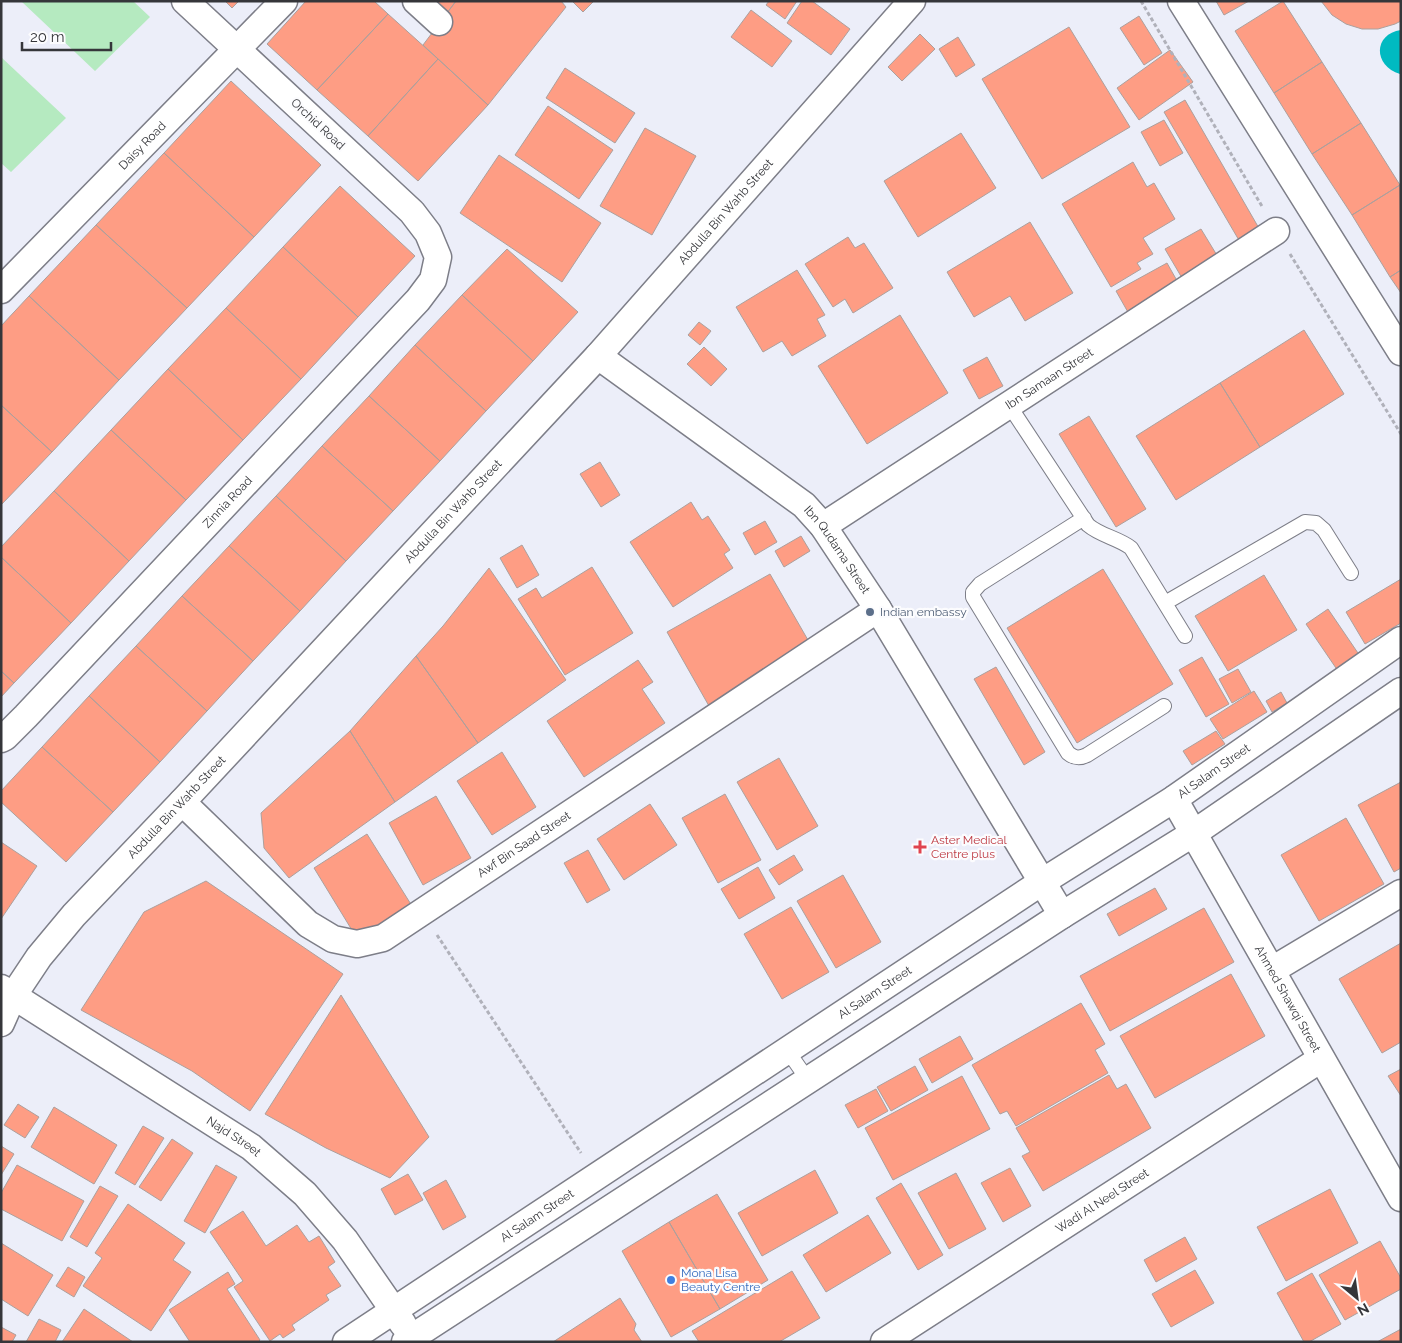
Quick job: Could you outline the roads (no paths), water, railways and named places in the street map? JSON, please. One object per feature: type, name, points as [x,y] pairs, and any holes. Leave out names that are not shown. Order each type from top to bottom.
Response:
[{"type":"street","name":"Orchid Road","points":[[185,1],[412,212],[428,233],[438,256]]},
{"type":"street","name":"Daisy Road","points":[[1,290],[284,1]]},
{"type":"street","points":[[416,1],[439,22]]},
{"type":"street","name":"Abdulla Bin Wahb Street","points":[[1,1023],[7,992],[40,957],[74,915],[182,802],[598,356],[912,1]]},
{"type":"street","points":[[1181,1],[1401,352]]},
{"type":"street","name":"Ibn Samaan Street","points":[[823,526],[1276,230]]},
{"type":"street","name":"Zinnia Road","points":[[1,739],[19,723],[418,300],[433,280],[438,256]]},
{"type":"street","name":"Ibn Qudama Street","points":[[598,356],[804,505],[823,526],[878,609],[1062,915]]},
{"type":"street","name":"Awf Bin Saad Street","points":[[182,802],[308,924],[333,939],[357,944],[383,938],[878,609]]},
{"type":"street","name":"Al Salam Street","points":[[346,1342],[1042,882],[1174,799],[1401,640]]},
{"type":"street","points":[[411,1340],[1062,915],[1194,833],[1401,691]]},
{"type":"street","name":"Ahmed Shawqi Street","points":[[1174,799],[1401,1198]]},
{"type":"street","points":[[1272,970],[1401,893]]},
{"type":"street","name":"Najd Street","points":[[7,992],[251,1147],[305,1194],[345,1240],[393,1310],[411,1340]]},
{"type":"street","name":"Wadi Al Neel Street","points":[[884,1342],[1321,1058]]},
{"type":"lane","points":[[1009,405],[1088,525],[1094,530],[1122,541],[1131,548],[1186,636]]},
{"type":"lane","points":[[1084,518],[980,584],[973,597],[1068,753],[1072,756],[1077,758],[1086,755],[1164,706]]},
{"type":"lane","points":[[1165,603],[1305,522],[1316,523],[1324,530],[1351,573]]},
{"type":"lane","points":[[787,1050],[808,1080]]},
{"type":"water","points":[[1401,30],[1400,74],[1391,70],[1385,64],[1381,58],[1380,50],[1385,37]]},
{"type":"place","name":"Indian embassy","points":[[870,612]]},
{"type":"place","name":"Aster Medical Centre plus","points":[[920,847]]},
{"type":"place","name":"Mona Lisa Beauty Centre","points":[[671,1280]]}]
